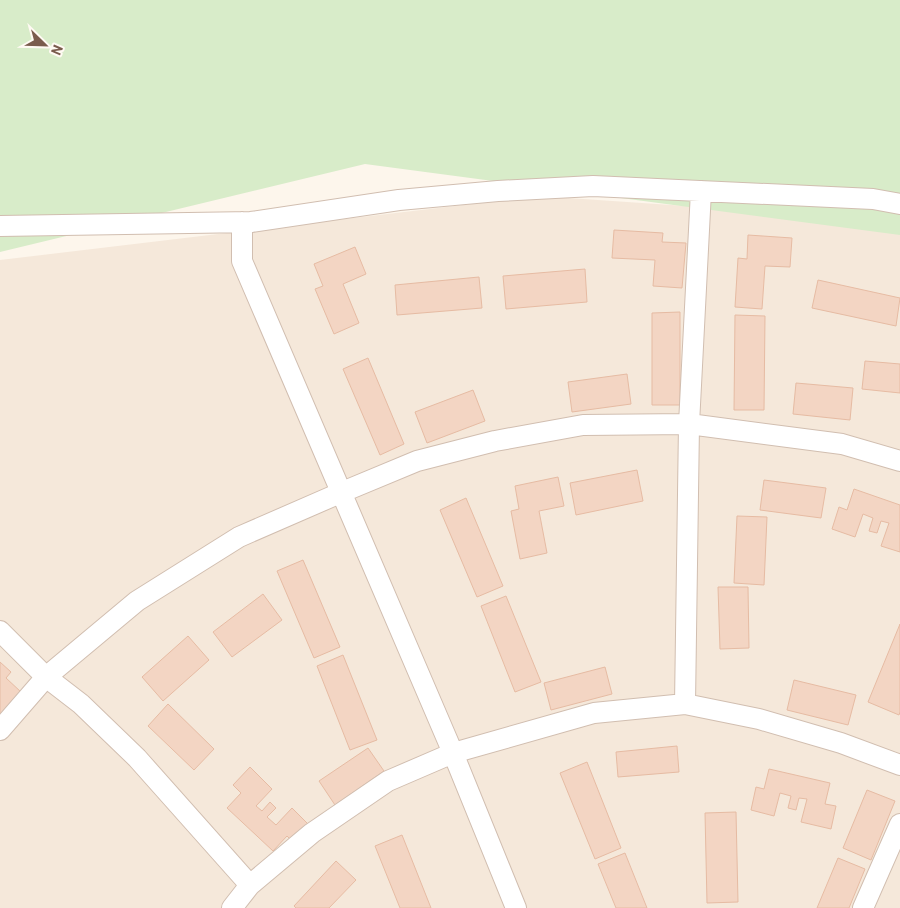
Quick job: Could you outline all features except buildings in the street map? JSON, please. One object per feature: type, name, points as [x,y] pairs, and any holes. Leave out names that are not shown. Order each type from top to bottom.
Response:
[{"type":"street","points":[[0,226],[251,222],[399,200],[498,191],[593,186],[873,199],[900,204]]},
{"type":"street","points":[[685,704],[689,424],[701,191]]},
{"type":"street","points":[[242,222],[242,261],[453,753],[516,908]]},
{"type":"street","points":[[0,730],[46,677],[144,596],[239,537],[417,462],[495,441],[583,425],[689,424],[842,444],[900,462]]},
{"type":"street","points":[[0,631],[46,677],[81,704],[137,758],[250,885]]},
{"type":"street","points":[[232,908],[250,885],[312,833],[388,781],[453,753],[594,713],[685,704],[759,719],[841,743],[900,765]]},
{"type":"street","points":[[862,908],[900,824]]},
{"type":"shaded area","points":[[539,196],[686,206],[900,233],[900,908],[0,908],[0,260]]},
{"type":"green space","points":[[0,0],[900,0],[900,235],[365,164],[0,252]]}]
